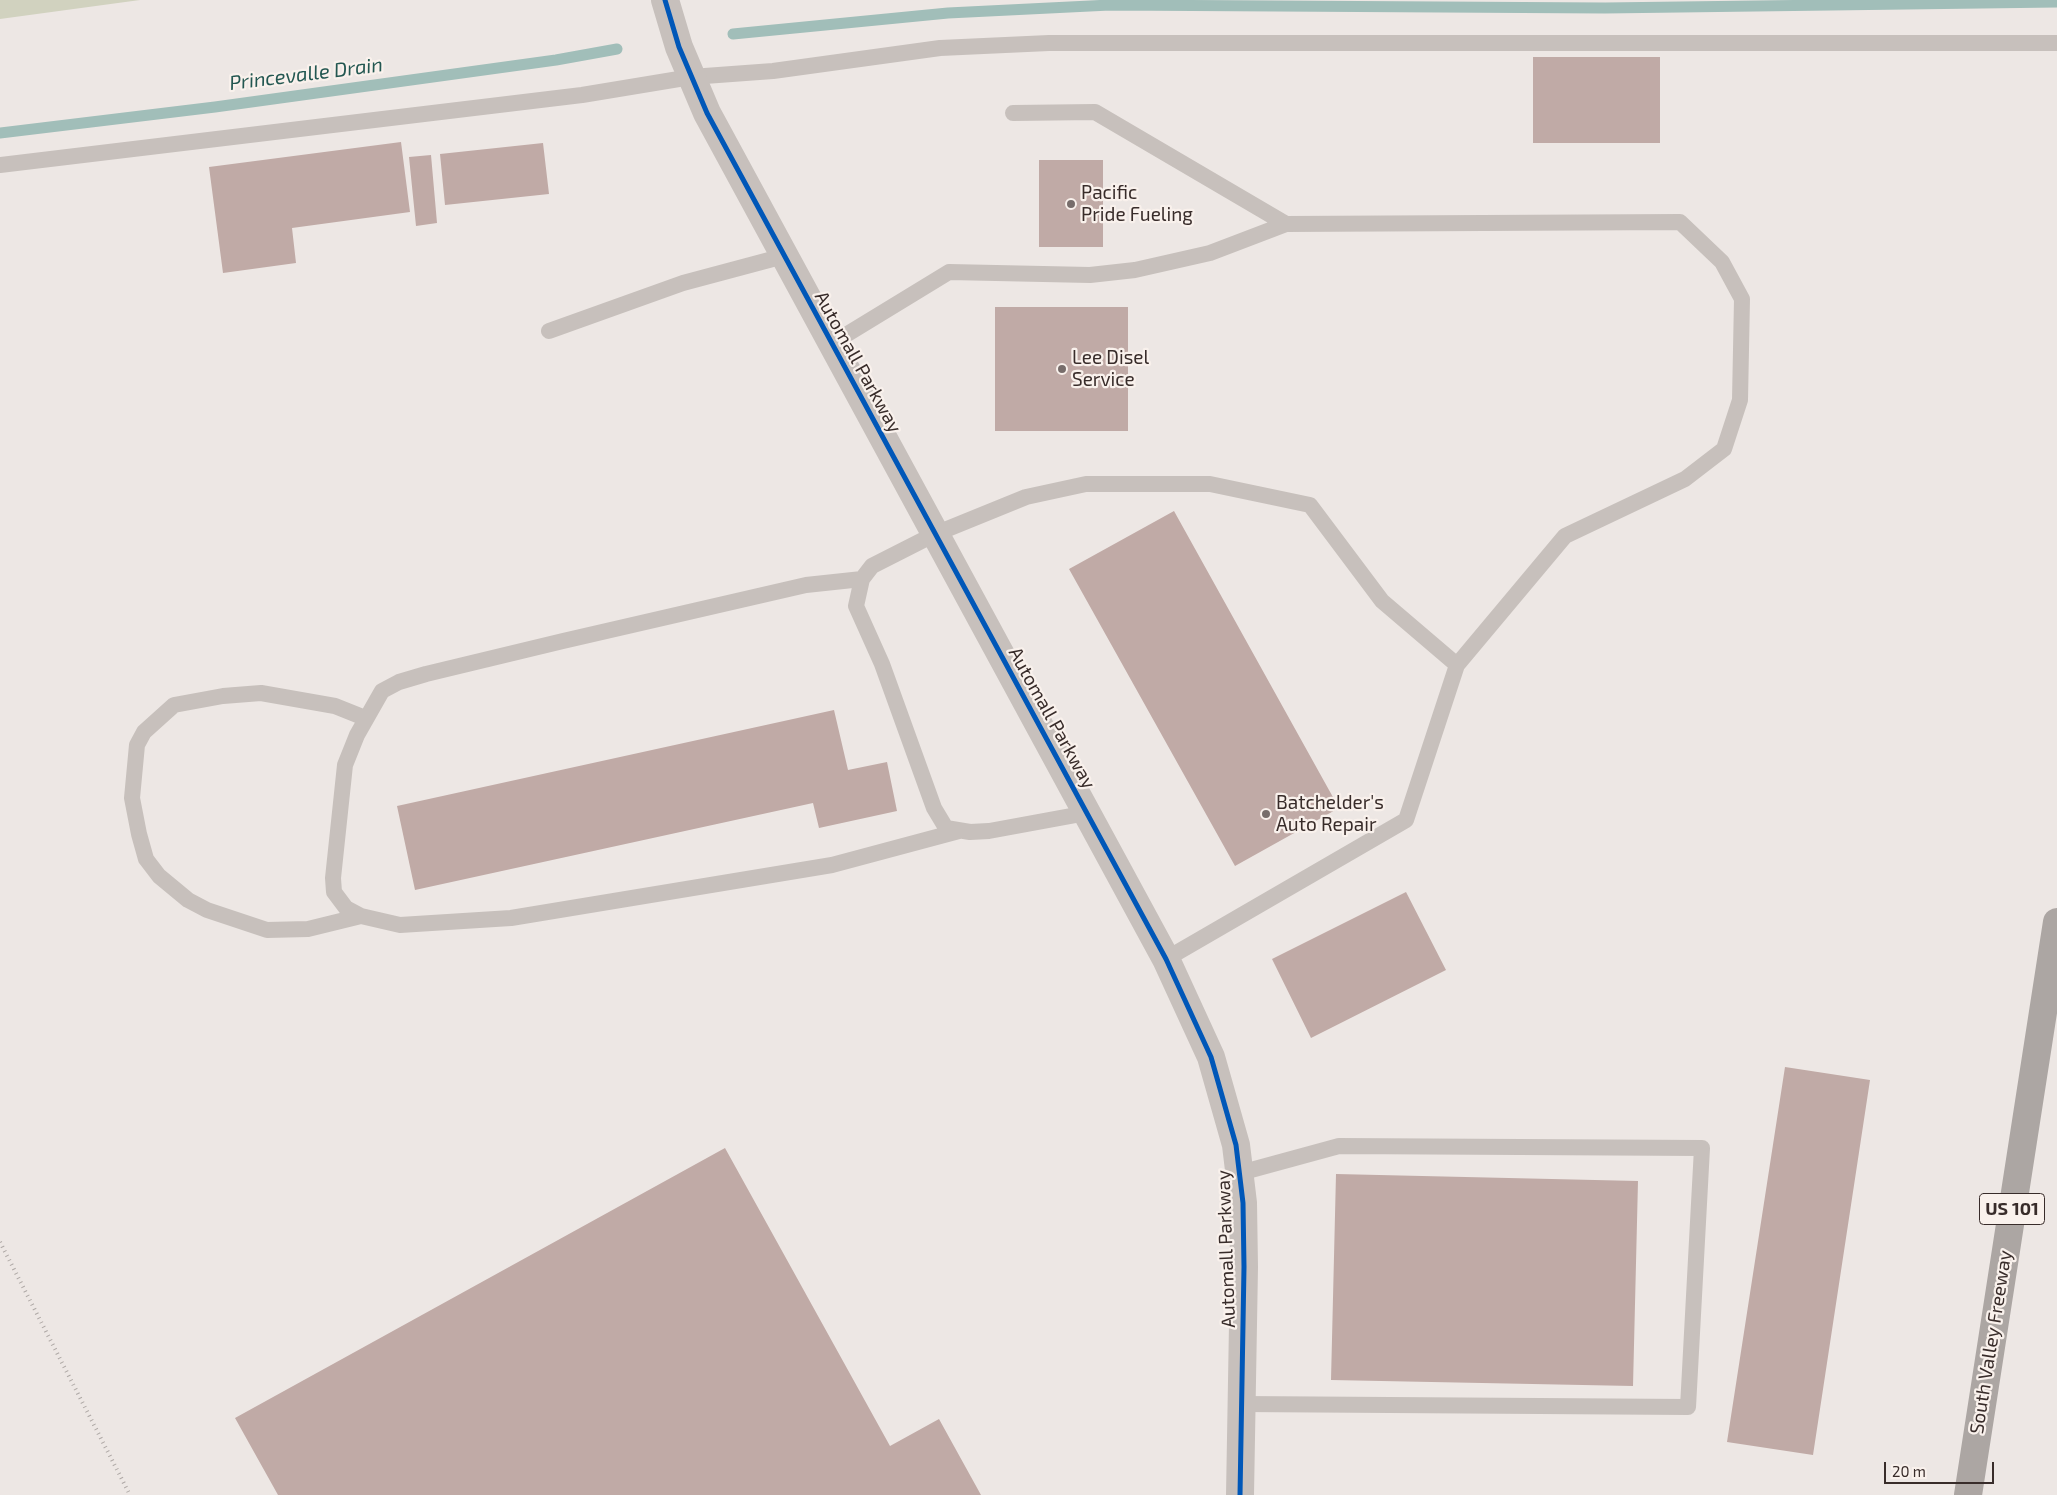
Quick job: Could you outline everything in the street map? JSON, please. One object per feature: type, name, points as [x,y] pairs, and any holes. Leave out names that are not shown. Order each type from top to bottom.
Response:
[{"type":"highway","name":"South Valley Freeway","points":[[1968,1495],[2057,922]]},
{"type":"street","name":"Automall Parkway","points":[[665,0],[691,77],[707,113],[1166,959],[1210,1057],[1228,1115],[1240,1173],[1244,1267],[1240,1495]]},
{"type":"lane","points":[[0,166],[582,95],[691,77],[773,71],[940,48],[1049,43],[2057,43]]},
{"type":"lane","points":[[1013,113],[1095,112],[1286,224]]},
{"type":"lane","points":[[831,344],[949,272],[1090,275],[1135,270],[1210,253],[1286,224],[1680,222],[1722,262],[1742,299],[1740,400],[1724,449],[1685,479],[1565,536],[1458,665],[1406,820],[1166,959]]},
{"type":"lane","points":[[549,331],[683,283],[784,256]]},
{"type":"lane","points":[[1087,813],[989,831],[959,831],[946,828],[934,808],[882,664],[856,606],[862,579],[872,566],[887,556],[935,534],[1026,497],[1086,484],[1210,484],[1310,505],[1382,601],[1458,665]]},
{"type":"lane","points":[[862,579],[806,585],[426,674],[399,682],[382,691],[365,718],[345,765],[333,878],[334,892],[346,908],[360,916],[400,925],[511,918],[832,865],[959,831]]},
{"type":"lane","points":[[360,916],[308,929],[267,930],[194,904],[159,876],[146,859],[132,798],[137,745],[144,732],[174,705],[223,696],[261,693],[335,706],[365,718]]},
{"type":"lane","points":[[1240,1173],[1339,1146],[1702,1148],[1688,1407],[1241,1404]]},
{"type":"green space","points":[[0,0],[140,0],[0,19]]},
{"type":"building","points":[[1533,57],[1660,57],[1660,143],[1533,143]]},
{"type":"building","points":[[401,142],[410,212],[292,228],[296,263],[223,273],[209,167]]},
{"type":"building","points":[[543,143],[549,194],[445,205],[440,154]]},
{"type":"building","points":[[431,155],[437,223],[416,226],[409,157]]},
{"type":"building","name":"Pacific Pride Fueling","points":[[1039,160],[1103,160],[1103,247],[1039,247]]},
{"type":"building","name":"Lee Disel Service","points":[[995,307],[1128,307],[1128,431],[995,431]]},
{"type":"building","points":[[1174,511],[1339,808],[1235,866],[1069,569]]},
{"type":"building","points":[[834,710],[848,770],[887,762],[897,811],[819,828],[813,803],[415,890],[397,806]]},
{"type":"building","points":[[1406,892],[1446,970],[1311,1038],[1272,959]]},
{"type":"building","points":[[1785,1067],[1870,1080],[1813,1455],[1727,1442]]},
{"type":"building","points":[[725,1148],[890,1446],[939,1419],[981,1495],[278,1495],[235,1418]]},
{"type":"building","points":[[1336,1174],[1638,1181],[1633,1386],[1331,1380]]},
{"type":"waterway","name":"Princevalle Drain","points":[[733,34],[948,13],[1110,5],[1605,8],[2057,2]]},
{"type":"waterway","name":"Princevalle Drain","points":[[0,133],[215,107],[556,60],[617,49]]},
{"type":"railway","points":[[0,1242],[130,1495]]},
{"type":"cycle path","points":[[665,0],[679,47],[707,113],[1166,959],[1211,1057],[1236,1145],[1243,1203],[1244,1267],[1240,1495]]},
{"type":"place","name":"Pacific Pride Fueling","points":[[1071,204]]},
{"type":"place","name":"Lee Disel Service","points":[[1062,369]]},
{"type":"place","name":"Batchelder's Auto Repair","points":[[1266,814]]}]
